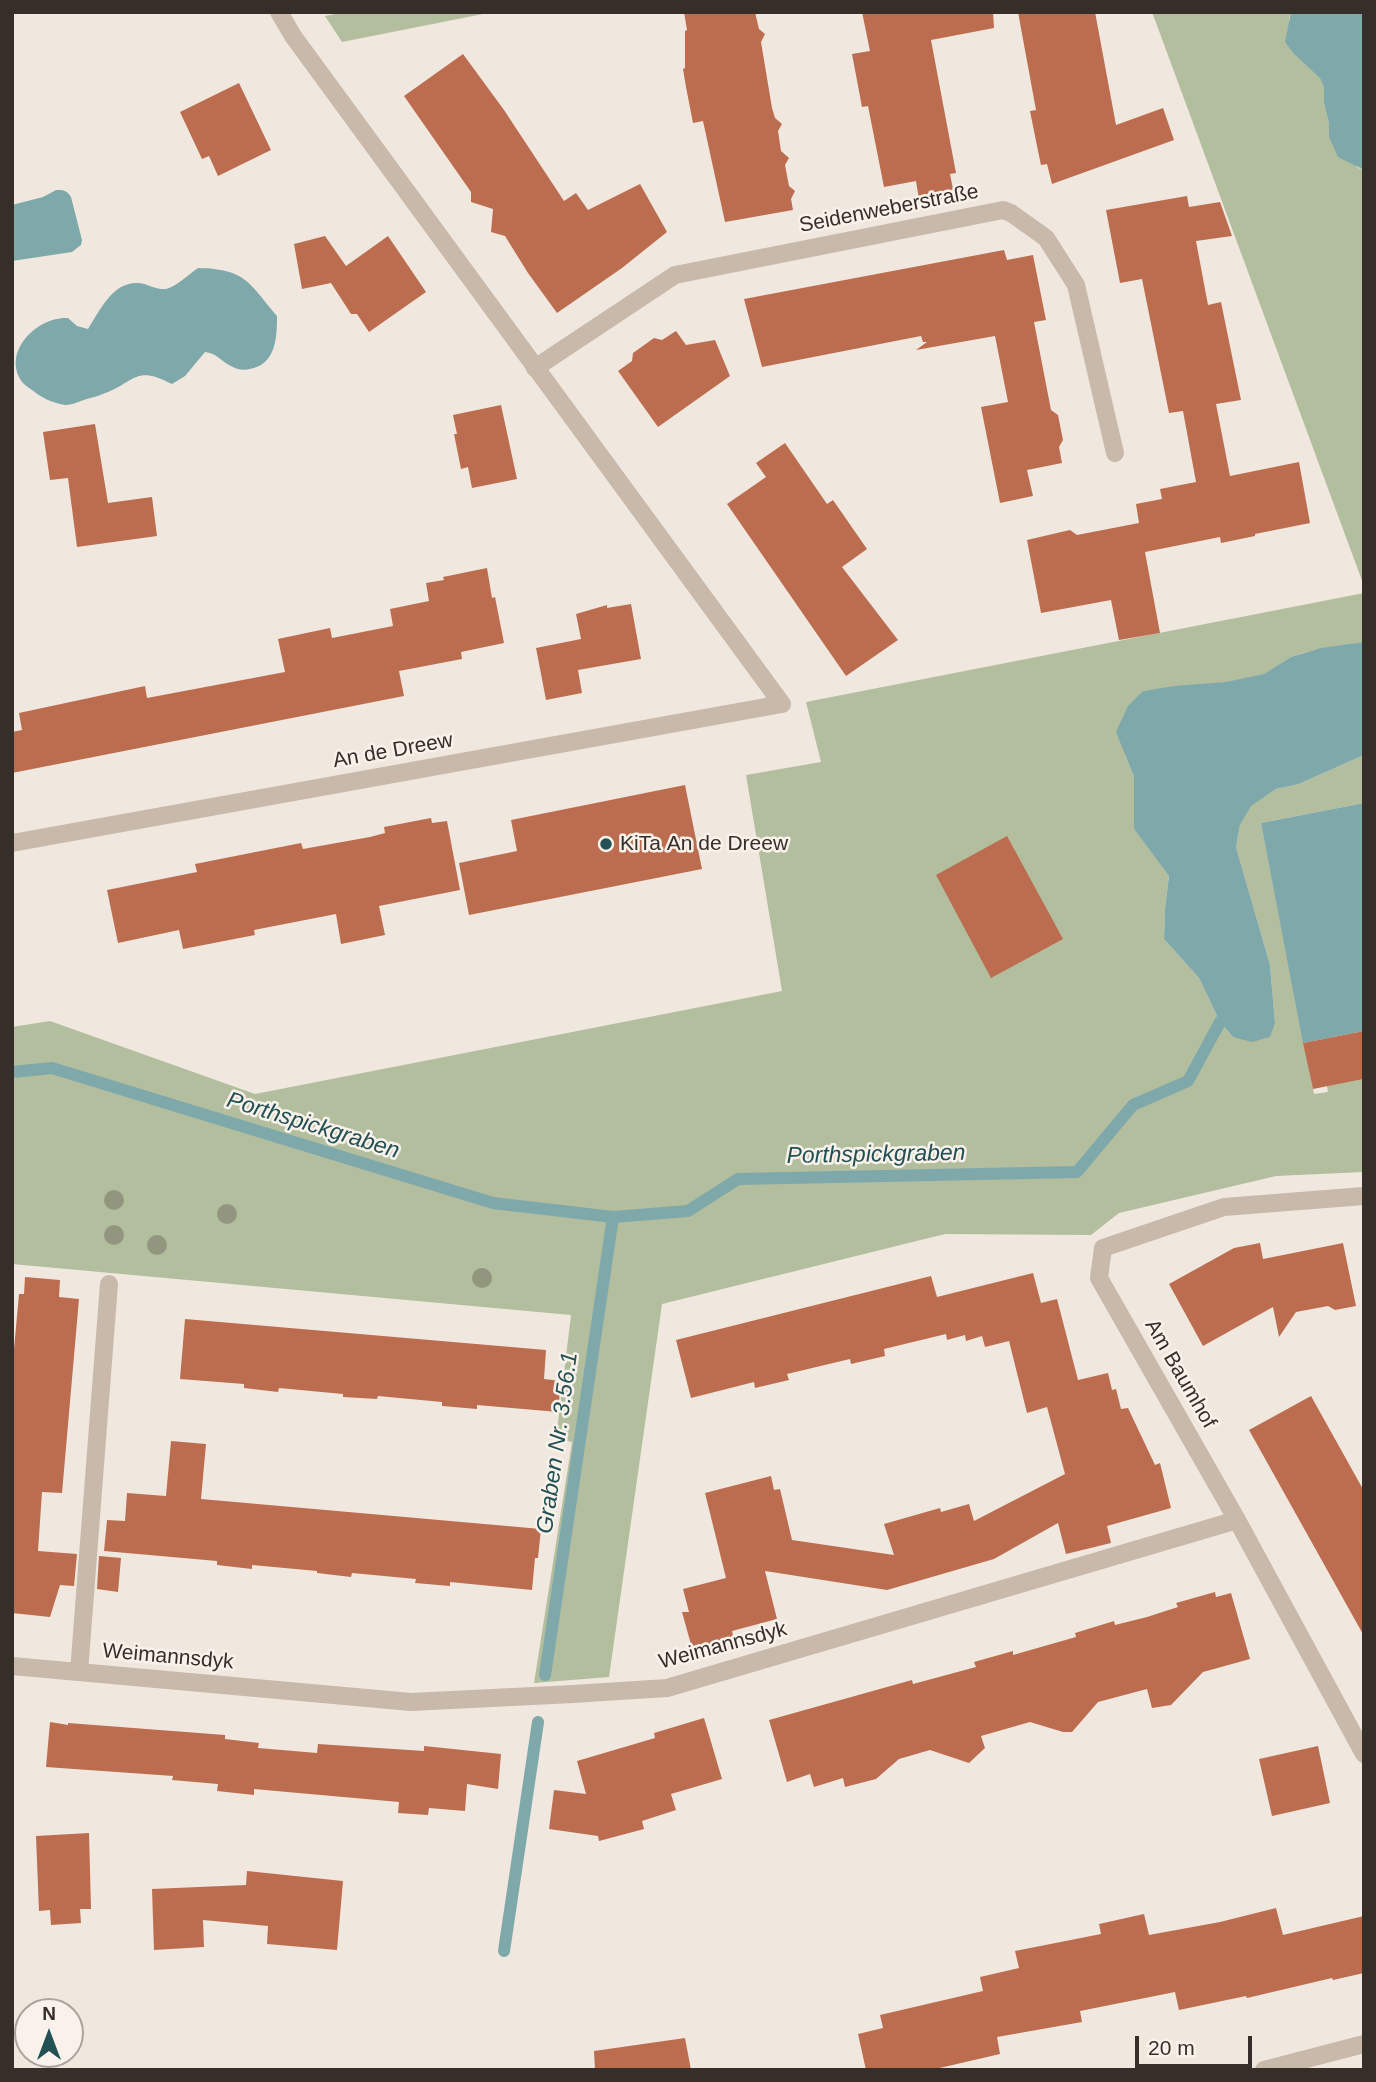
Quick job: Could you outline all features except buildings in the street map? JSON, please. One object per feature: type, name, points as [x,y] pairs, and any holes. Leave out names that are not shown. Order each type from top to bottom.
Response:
[{"type":"street","points":[[279,12],[293,36],[535,368]]},
{"type":"street","name":"Seidenweberstraße","points":[[535,368],[675,275],[1003,210],[1046,238],[1076,285],[1115,453]]},
{"type":"street","name":"An de Dreew","points":[[12,843],[782,704],[535,368]]},
{"type":"street","name":"Am Baumhof","points":[[1364,1196],[1224,1207],[1103,1248],[1099,1278],[1237,1520],[1364,1754]]},
{"type":"street","name":"Weimannsdyk","points":[[79,1672],[109,1284]]},
{"type":"street","name":"Weimannsdyk","points":[[12,1666],[411,1702],[667,1688],[1237,1520]]},
{"type":"street","points":[[1264,2070],[1364,2044]]},
{"type":"green space","points":[[346,12],[493,12],[342,42],[325,16]]},
{"type":"green space","points":[[1152,12],[1291,12],[1289,19],[1295,55],[1320,77],[1324,88],[1329,137],[1358,168],[1364,170],[1364,586]]},
{"type":"green space","points":[[1364,593],[1364,642],[1303,653],[1266,673],[1248,679],[1143,691],[1125,755],[1134,777],[1134,829],[1169,875],[1164,939],[1199,978],[1220,1022],[1233,1037],[1275,1023],[1270,965],[1236,847],[1240,825],[1250,806],[1276,789],[1299,784],[1364,755],[1364,803],[1261,823],[1314,1094],[1328,1092],[1327,1086],[1364,1079],[1364,1172],[1276,1176],[1119,1213],[1091,1235],[945,1234],[662,1304],[609,1677],[534,1683],[572,1442],[556,1439],[571,1315],[12,1264],[12,1027],[50,1021],[255,1094],[782,991],[746,775],[821,762],[806,702]]},
{"type":"water","points":[[1291,12],[1364,12],[1364,170],[1338,157],[1329,137],[1324,88],[1320,78],[1285,42]]},
{"type":"water","points":[[56,190],[65,191],[71,197],[81,245],[72,252],[12,261],[12,205],[43,197]]},
{"type":"water","points":[[198,268],[227,271],[245,280],[277,316],[273,349],[265,362],[247,370],[239,369],[205,352],[185,376],[172,384],[151,376],[138,376],[105,393],[66,405],[46,399],[23,383],[17,372],[16,360],[25,338],[34,330],[56,319],[68,318],[77,326],[88,329],[108,298],[122,287],[139,283],[159,289],[170,288]]},
{"type":"water","points":[[1364,642],[1364,755],[1299,784],[1276,789],[1251,806],[1240,825],[1236,847],[1270,965],[1275,1023],[1270,1037],[1252,1042],[1233,1037],[1220,1022],[1199,978],[1164,939],[1169,876],[1134,829],[1134,777],[1116,732],[1128,706],[1143,691],[1226,682],[1264,674],[1291,657],[1321,648]]},
{"type":"water","points":[[1364,803],[1364,1031],[1303,1043],[1261,823]]},
{"type":"waterway","name":"Porthspickgraben","points":[[12,1072],[52,1068],[493,1203],[613,1217],[688,1211],[738,1179],[1077,1172],[1133,1105],[1188,1081],[1220,1022],[1232,1010]]},
{"type":"waterway","name":"Graben Nr. 3.56.1","points":[[545,1675],[613,1217]]},
{"type":"waterway","name":"Graben Nr. 3.56.1","points":[[504,1951],[538,1722]]},
{"type":"place","name":"KiTa An de Dreew","points":[[606,844]]}]
